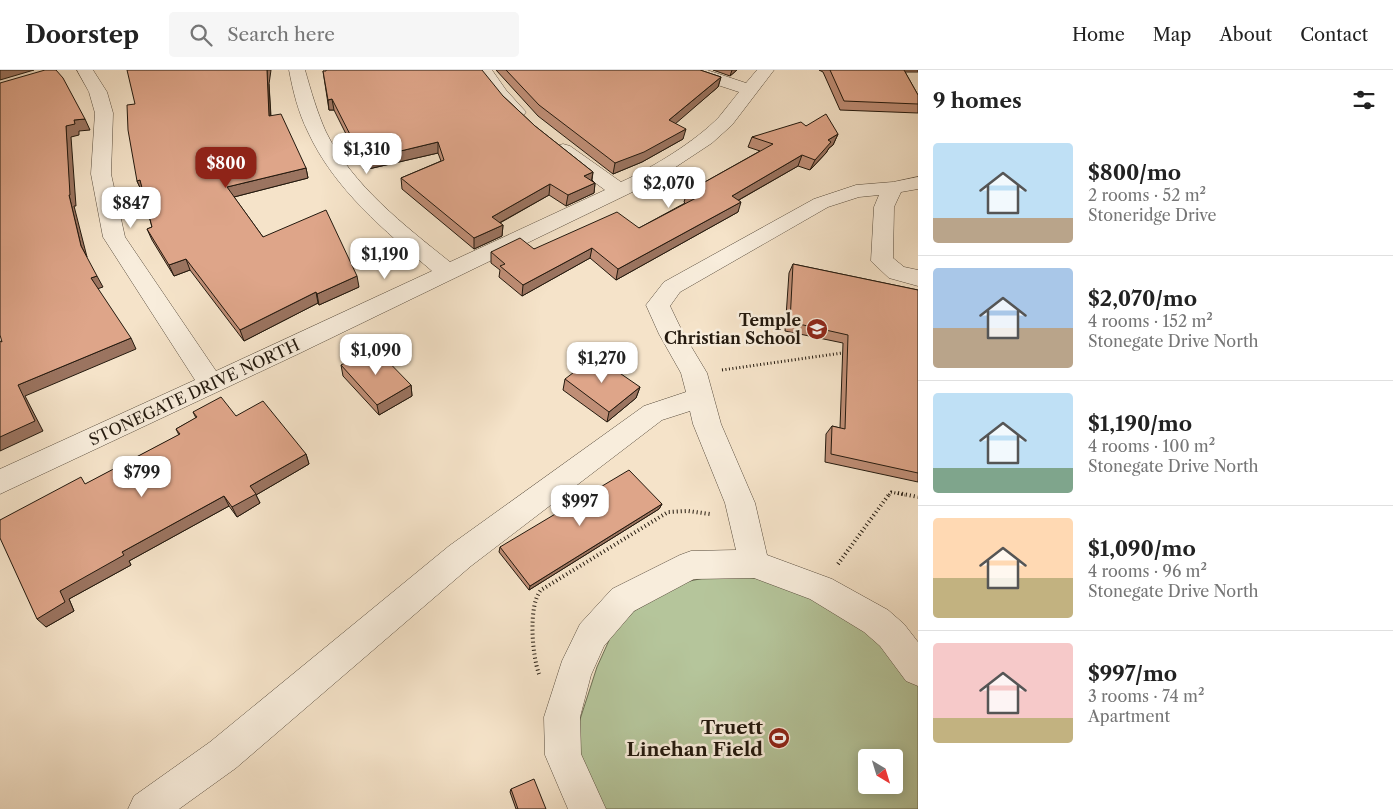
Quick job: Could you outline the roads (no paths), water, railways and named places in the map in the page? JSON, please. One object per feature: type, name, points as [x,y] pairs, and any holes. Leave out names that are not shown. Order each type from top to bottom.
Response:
[{"type":"street","points":[[85,70],[98,92],[104,113],[101,174],[114,237],[211,384]]},
{"type":"street","points":[[297,70],[301,96],[314,128],[334,161],[362,197],[393,227],[447,271]]},
{"type":"street","points":[[484,70],[499,93],[528,122]]},
{"type":"street","points":[[690,70],[750,90]]},
{"type":"street","name":"STONEGATE DRIVE NORTH","points":[[0,482],[646,178],[705,139],[725,121],[766,70]]},
{"type":"street","points":[[551,141],[619,190]]},
{"type":"street","points":[[754,564],[740,503],[707,424],[697,385],[658,305],[672,287],[821,203],[856,191],[893,188],[918,183]]},
{"type":"street","points":[[893,188],[884,207],[882,262],[897,273],[918,278]]},
{"type":"street","points":[[147,809],[223,755],[460,556],[652,413],[697,385]]},
{"type":"street","points":[[587,809],[563,755],[562,718],[574,672],[592,635],[623,600],[691,565],[754,564],[821,590],[876,621],[892,635],[918,669]]},
{"type":"place","name":"Temple Christian School","points":[[817,329]]},
{"type":"place","name":"Truett Linehan Field","points":[[779,738]]}]
